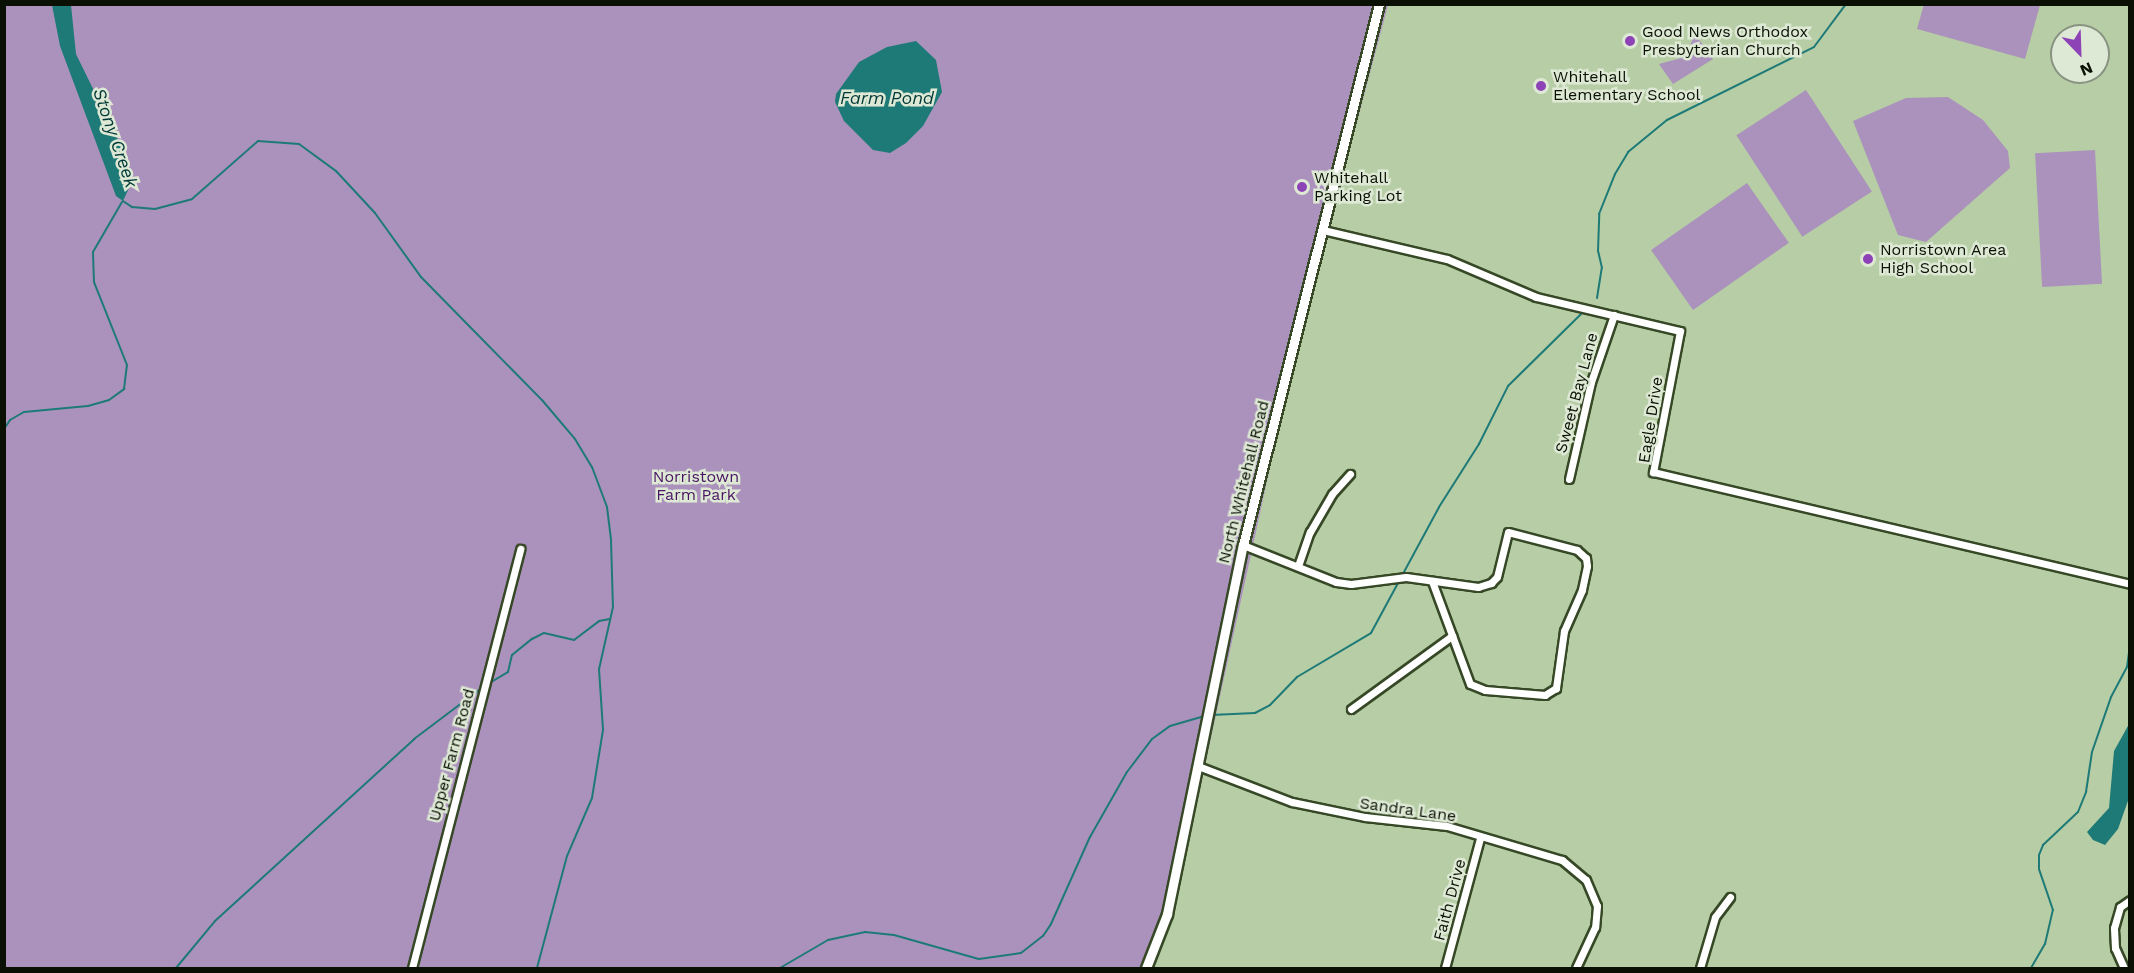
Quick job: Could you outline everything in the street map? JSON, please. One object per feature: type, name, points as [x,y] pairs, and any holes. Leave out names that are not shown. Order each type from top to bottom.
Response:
[{"type":"main road","name":"North Whitehall Road","points":[[1146,969],[1167,914],[1243,545],[1378,4]]},
{"type":"street","name":"Eagle Drive","points":[[1323,230],[1433,255],[1536,297],[1680,331],[1653,471],[2130,584]]},
{"type":"street","name":"Sweet Bay Lane","points":[[1569,479],[1591,382],[1614,315]]},
{"type":"street","points":[[1298,566],[1310,532],[1332,494],[1350,474]]},
{"type":"street","points":[[1243,545],[1336,582],[1406,577],[1432,581],[1469,587],[1491,583],[1497,576],[1508,532],[1566,545],[1586,558],[1582,590],[1564,631],[1556,688],[1551,694],[1477,689],[1466,676],[1432,581]]},
{"type":"street","name":"Upper Farm Road","points":[[412,969],[520,549]]},
{"type":"street","points":[[1351,709],[1452,636]]},
{"type":"street","name":"Sandra Lane","points":[[1198,766],[1292,802],[1365,817],[1447,826],[1480,838],[1562,860],[1586,880],[1598,918],[1576,969]]},
{"type":"street","name":"Faith Drive","points":[[1445,969],[1480,838]]},
{"type":"street","points":[[1700,969],[1718,910],[1730,897]]},
{"type":"street","points":[[2124,969],[2115,948],[2114,928],[2121,907],[2130,900]]},
{"type":"green space","points":[[1924,4],[2040,5],[2025,59],[1917,29]]},
{"type":"green space","name":"Norristown Farm Park","points":[[5,5],[1388,5],[1291,371],[1176,898],[1149,968],[5,968]]},
{"type":"green space","points":[[1695,34],[1713,59],[1673,84],[1659,64],[1685,57]]},
{"type":"green space","points":[[1806,90],[1872,191],[1802,237],[1736,135]]},
{"type":"green space","points":[[1948,97],[1983,120],[2008,151],[2010,168],[1926,242],[1898,235],[1853,121],[1906,98]]},
{"type":"green space","points":[[2095,150],[2102,284],[2042,287],[2035,153]]},
{"type":"green space","points":[[1747,183],[1789,243],[1693,310],[1651,250]]},
{"type":"water","points":[[52,5],[71,5],[76,54],[121,146],[129,188],[123,201],[116,196],[60,46]]},
{"type":"water","name":"Farm Pond","points":[[916,41],[936,60],[942,92],[923,126],[906,143],[890,153],[873,150],[844,121],[835,102],[836,94],[859,62],[887,47]]},
{"type":"water","points":[[2129,724],[2129,798],[2118,829],[2105,845],[2093,840],[2087,832],[2109,808],[2114,751]]},
{"type":"waterway","points":[[1597,298],[1602,268],[1598,251],[1599,214],[1615,174],[1628,152],[1667,120],[1814,47],[1846,4]]},
{"type":"waterway","points":[[123,201],[132,207],[155,209],[192,199],[258,141],[299,144],[336,171],[375,213],[421,277],[542,400],[575,439],[592,467],[607,507],[611,541],[613,607],[599,669],[603,730],[592,798],[567,856],[537,968]]},
{"type":"waterway","name":"Stony Creek","points":[[4,429],[10,420],[24,412],[88,406],[109,400],[124,389],[127,365],[94,282],[93,252],[122,202]]},
{"type":"waterway","points":[[1211,715],[1255,713],[1270,705],[1297,677],[1371,633],[1439,507],[1479,444],[1508,386],[1581,314]]},
{"type":"waterway","points":[[488,684],[508,672],[512,655],[532,639],[544,633],[574,640],[599,621],[610,619]]},
{"type":"waterway","points":[[2031,968],[2045,944],[2053,910],[2039,869],[2039,855],[2043,845],[2078,812],[2086,792],[2092,752],[2111,697],[2127,667],[2130,645]]},
{"type":"waterway","points":[[176,968],[215,921],[414,739],[483,687]]},
{"type":"waterway","points":[[780,968],[828,940],[865,932],[894,935],[979,959],[1021,953],[1043,936],[1051,924],[1090,837],[1127,772],[1152,739],[1170,726],[1205,716]]},
{"type":"place","name":"Good News Orthodox Presbyterian Church","points":[[1630,41]]},
{"type":"place","name":"Whitehall Elementary School","points":[[1541,86]]},
{"type":"place","name":"Whitehall Parking Lot","points":[[1302,187]]},
{"type":"place","name":"Norristown Area High School","points":[[1868,259]]}]
